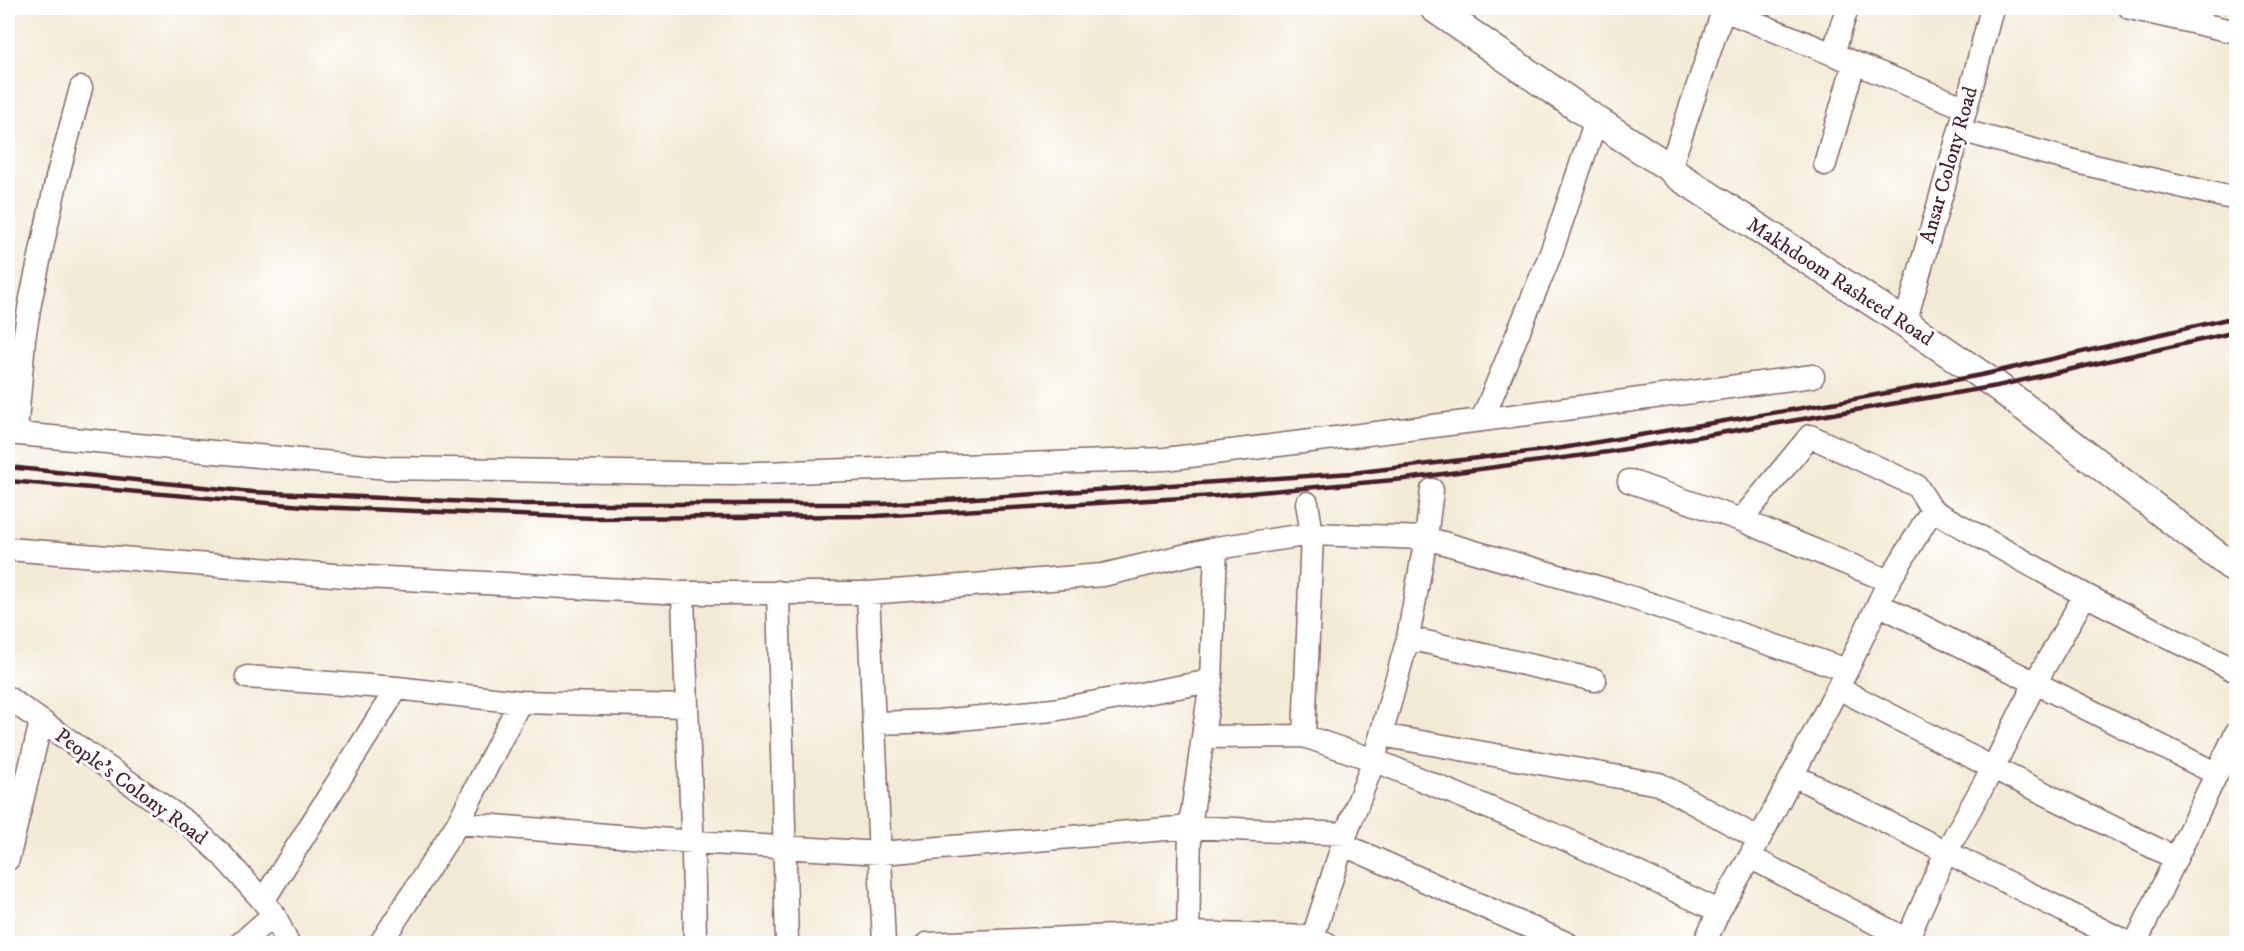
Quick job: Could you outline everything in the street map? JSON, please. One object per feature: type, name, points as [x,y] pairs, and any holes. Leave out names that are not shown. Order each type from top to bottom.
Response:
[{"type":"main road","name":"Makhdoom Rasheed Road","points":[[1434,8],[1670,168],[1677,175],[1905,323],[1997,386],[2236,570]]},
{"type":"street","points":[[1670,168],[1724,8],[1966,108]]},
{"type":"street","points":[[1833,54],[1848,8]]},
{"type":"street","name":"Ansar Colony Road","points":[[1905,323],[1992,8]]},
{"type":"street","points":[[2130,8],[2236,32]]},
{"type":"street","points":[[1825,164],[1854,63]]},
{"type":"street","points":[[81,88],[57,178],[30,303],[12,434],[388,468],[731,474],[1165,459],[1813,376]]},
{"type":"street","points":[[1482,420],[1551,252],[1596,120]]},
{"type":"street","points":[[1960,130],[2080,163],[2236,199]]},
{"type":"street","points":[[1741,520],[1810,436],[1917,486],[1932,510],[2085,595],[2236,671]]},
{"type":"street","points":[[1629,481],[1741,520],[1889,581]]},
{"type":"street","points":[[927,944],[1188,938],[1320,940],[1345,839],[1374,760],[1408,638],[1432,490]]},
{"type":"street","points":[[1304,736],[1312,534],[1307,503]]},
{"type":"street","points":[[1704,944],[1719,911],[1842,679],[1889,581],[1932,510]]},
{"type":"street","points":[[8,549],[346,576],[683,593],[868,593],[1103,575],[1216,548],[1312,534],[1426,538],[1618,593],[1842,679],[1993,768],[2175,858]]},
{"type":"street","points":[[1188,938],[1190,827],[1211,681],[1216,548]]},
{"type":"street","points":[[778,592],[787,944]]},
{"type":"street","points":[[683,593],[686,706],[694,842],[694,944]]},
{"type":"street","points":[[868,593],[884,944]]},
{"type":"street","points":[[1381,735],[1659,784],[1754,848],[1909,942],[1947,850],[1993,768],[2035,683],[2085,595]]},
{"type":"street","points":[[1878,604],[2217,774]]},
{"type":"street","points":[[1408,638],[1595,680]]},
{"type":"street","points":[[247,677],[397,688],[520,702],[686,706]]},
{"type":"street","points":[[875,723],[939,721],[1053,710],[1211,681]]},
{"type":"street","points":[[240,944],[268,907],[397,688]]},
{"type":"street","name":"People's Colony Road","points":[[8,698],[189,824],[221,854],[268,907],[288,944]]},
{"type":"street","points":[[380,944],[458,823],[520,702]]},
{"type":"street","points":[[8,858],[41,722]]},
{"type":"street","points":[[2135,944],[2236,733]]},
{"type":"street","points":[[1204,737],[1304,736],[1374,760],[1567,840],[1719,911]]},
{"type":"street","points":[[1793,775],[1947,850],[2130,944]]},
{"type":"street","points":[[458,823],[694,842],[880,853],[1190,827],[1345,839],[1568,944]]},
{"type":"railway","points":[[8,467],[252,492],[514,504],[884,504],[1352,473],[1562,448],[1844,401],[1981,375],[2236,317]]},
{"type":"railway","points":[[8,481],[315,507],[593,518],[876,516],[1216,496],[1405,479],[1608,452],[1997,386],[2236,332]]}]
